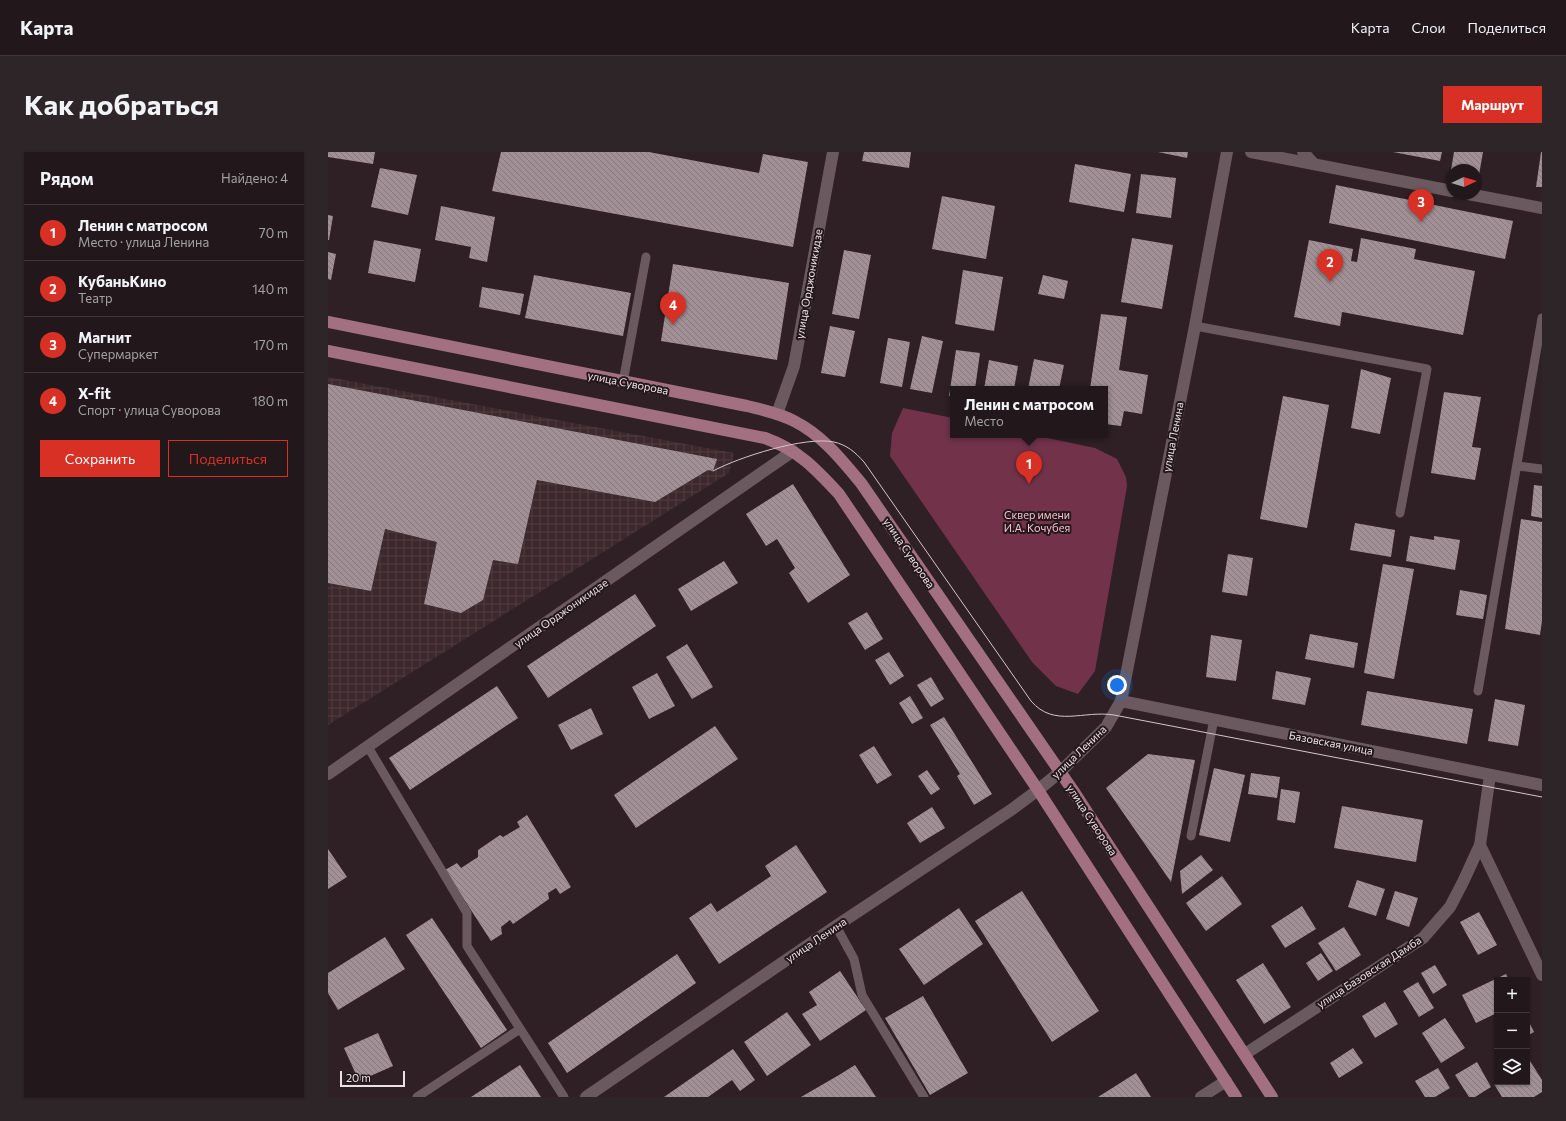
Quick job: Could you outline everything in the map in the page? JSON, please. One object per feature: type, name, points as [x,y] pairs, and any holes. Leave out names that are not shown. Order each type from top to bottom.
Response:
[{"type":"main road","name":"улица Суворова","points":[[328,322],[747,406],[794,421],[824,441],[861,483],[1060,772],[1272,1097]]},
{"type":"main road","points":[[328,351],[765,438],[793,451],[813,466],[839,494],[1038,790],[1236,1097]]},
{"type":"street","name":"улица Орджоникидзе","points":[[776,414],[794,366],[833,152]]},
{"type":"street","name":"улица Ленина","points":[[586,1097],[836,926],[1011,810],[1060,772],[1106,727],[1121,701],[1195,326],[1227,152]]},
{"type":"street","points":[[1251,152],[1446,190]]},
{"type":"street","points":[[1303,152],[1314,164]]},
{"type":"street","points":[[1482,197],[1542,208]]},
{"type":"street","name":"улица Орджоникидзе","points":[[328,774],[793,451]]},
{"type":"street","name":"Базовская улица","points":[[1121,701],[1542,785]]},
{"type":"street","name":"улица Базовская Дамба","points":[[1245,1054],[1423,938],[1450,907],[1480,845],[1490,775]]},
{"type":"street","points":[[1480,845],[1542,975]]},
{"type":"street","points":[[1201,1097],[1226,1081]]},
{"type":"lane","points":[[623,382],[646,257]]},
{"type":"lane","points":[[1478,692],[1542,318]]},
{"type":"lane","points":[[1195,326],[1427,369],[1400,513]]},
{"type":"lane","points":[[1517,466],[1542,469]]},
{"type":"lane","points":[[1191,836],[1214,719]]},
{"type":"lane","points":[[368,747],[467,912],[467,946],[564,1097]]},
{"type":"lane","points":[[836,926],[854,959],[862,995],[924,1097]]},
{"type":"lane","points":[[417,1097],[520,1028]]},
{"type":"shaded area","points":[[328,377],[734,453],[729,473],[328,725]]},
{"type":"green space","name":"Сквер имени И.А. Кочубея","points":[[903,408],[950,417],[950,438],[1047,438],[1095,448],[1117,459],[1126,477],[1127,486],[1095,671],[1078,694],[1056,686],[1032,662],[890,456],[892,433]]},
{"type":"building","points":[[328,152],[375,152],[373,164],[328,157]]},
{"type":"building","points":[[501,152],[649,152],[759,173],[763,154],[808,162],[793,247],[492,191]]},
{"type":"building","points":[[864,152],[911,152],[909,168],[862,161]]},
{"type":"building","points":[[1158,152],[1188,152],[1187,158]]},
{"type":"building","points":[[1393,152],[1442,152],[1440,161]]},
{"type":"building","points":[[1454,152],[1483,152],[1481,164],[1452,164]]},
{"type":"building","points":[[1541,152],[1542,187],[1536,187]]},
{"type":"building","points":[[1075,164],[1131,174],[1124,212],[1069,202]]},
{"type":"building","points":[[380,168],[417,175],[408,215],[371,207]]},
{"type":"building","points":[[1141,174],[1176,178],[1171,218],[1136,213]]},
{"type":"building","points":[[1336,185],[1513,221],[1505,259],[1329,223]]},
{"type":"building","points":[[942,196],[995,206],[986,259],[932,249]]},
{"type":"building","points":[[441,206],[495,217],[487,262],[469,258],[471,247],[435,240]]},
{"type":"building","points":[[328,215],[333,216],[329,240],[328,240]]},
{"type":"building","points":[[1132,238],[1173,245],[1162,309],[1121,302]]},
{"type":"building","points":[[1361,238],[1416,249],[1414,259],[1475,271],[1463,335],[1342,312],[1340,326],[1294,317],[1309,240],[1353,249],[1351,261],[1357,262]]},
{"type":"building","points":[[374,240],[421,249],[415,282],[368,273]]},
{"type":"building","points":[[844,250],[871,255],[859,319],[832,314]]},
{"type":"building","points":[[328,252],[336,254],[331,280],[328,279]]},
{"type":"building","points":[[673,264],[789,283],[777,360],[661,341]]},
{"type":"building","points":[[963,270],[1003,277],[994,331],[955,324]]},
{"type":"building","points":[[534,275],[631,293],[623,336],[525,318]]},
{"type":"building","points":[[1043,275],[1068,281],[1064,299],[1038,294]]},
{"type":"building","points":[[482,287],[524,294],[520,315],[479,307]]},
{"type":"building","points":[[1101,314],[1127,317],[1119,370],[1148,375],[1142,414],[1124,411],[1121,426],[1108,424],[1108,386],[1090,386]]},
{"type":"building","points":[[830,326],[855,331],[845,377],[821,373]]},
{"type":"building","points":[[922,336],[943,341],[932,393],[910,389]]},
{"type":"building","points":[[888,338],[910,342],[902,387],[880,383]]},
{"type":"building","points":[[956,350],[980,353],[975,386],[951,386]]},
{"type":"building","points":[[1034,359],[1064,365],[1060,386],[1029,386]]},
{"type":"building","points":[[989,360],[1018,366],[1015,386],[985,386]]},
{"type":"building","points":[[1361,369],[1391,378],[1380,434],[1351,428]]},
{"type":"building","points":[[328,384],[717,459],[713,471],[708,470],[655,502],[537,480],[518,564],[493,560],[483,600],[461,613],[424,604],[437,542],[385,529],[371,591],[328,583]]},
{"type":"building","points":[[1444,392],[1481,397],[1472,447],[1481,448],[1475,480],[1431,473]]},
{"type":"building","points":[[1283,396],[1329,405],[1307,528],[1260,519]]},
{"type":"building","points":[[793,484],[850,575],[808,603],[789,573],[795,568],[777,539],[766,546],[746,514]]},
{"type":"building","points":[[1534,485],[1542,486],[1542,518],[1531,516]]},
{"type":"building","points":[[1521,519],[1542,522],[1542,621],[1540,635],[1505,629]]},
{"type":"building","points":[[1355,523],[1395,530],[1391,557],[1350,550]]},
{"type":"building","points":[[1410,536],[1434,540],[1434,536],[1460,540],[1455,570],[1406,561]]},
{"type":"building","points":[[1228,554],[1253,558],[1247,596],[1222,592]]},
{"type":"building","points":[[724,561],[738,583],[691,611],[678,589]]},
{"type":"building","points":[[1383,564],[1414,569],[1394,679],[1364,673]]},
{"type":"building","points":[[1460,590],[1487,595],[1483,619],[1456,615]]},
{"type":"building","points":[[635,594],[656,626],[548,698],[527,666]]},
{"type":"building","points":[[867,612],[883,639],[865,650],[848,623]]},
{"type":"building","points":[[1310,634],[1358,643],[1354,668],[1305,659]]},
{"type":"building","points":[[1211,635],[1242,640],[1236,681],[1206,677]]},
{"type":"building","points":[[687,644],[713,687],[692,699],[666,657]]},
{"type":"building","points":[[889,652],[904,676],[890,685],[875,660]]},
{"type":"building","points":[[1276,671],[1311,678],[1305,705],[1272,699]]},
{"type":"building","points":[[657,673],[675,706],[649,719],[632,687]]},
{"type":"building","points":[[931,677],[944,699],[931,707],[917,685]]},
{"type":"building","points":[[497,686],[518,718],[410,790],[389,758]]},
{"type":"building","points":[[1367,691],[1473,709],[1467,744],[1361,725]]},
{"type":"building","points":[[910,696],[923,718],[912,724],[899,703]]},
{"type":"building","points":[[1495,699],[1525,705],[1518,746],[1488,741]]},
{"type":"building","points":[[591,708],[603,734],[571,750],[558,725]]},
{"type":"building","points":[[944,717],[992,794],[974,805],[957,776],[960,774],[930,725]]},
{"type":"building","points":[[715,726],[738,759],[636,828],[614,795]]},
{"type":"building","points":[[874,746],[892,775],[877,784],[859,755]]},
{"type":"building","points":[[1148,754],[1195,760],[1171,882],[1106,788]]},
{"type":"building","points":[[1214,768],[1245,775],[1230,842],[1199,835]]},
{"type":"building","points":[[927,770],[940,789],[931,795],[918,776]]},
{"type":"building","points":[[1251,773],[1280,777],[1277,798],[1248,794]]},
{"type":"building","points":[[1281,789],[1300,792],[1295,823],[1277,820]]},
{"type":"building","points":[[1342,806],[1423,820],[1416,862],[1334,848]]},
{"type":"building","points":[[932,807],[945,828],[920,843],[907,823]]},
{"type":"building","points":[[527,815],[571,887],[560,894],[556,888],[548,893],[549,899],[513,924],[510,920],[501,927],[502,934],[491,941],[445,870],[457,863],[461,868],[478,857],[478,850],[500,835],[503,837],[520,827],[517,822]]},
{"type":"building","points":[[796,845],[827,892],[719,964],[689,918],[711,903],[717,912],[771,876],[765,866]]},
{"type":"building","points":[[328,849],[347,877],[328,889]]},
{"type":"building","points":[[1201,855],[1213,870],[1182,894],[1180,871]]},
{"type":"building","points":[[1222,876],[1242,904],[1206,931],[1186,903]]},
{"type":"building","points":[[1357,880],[1385,889],[1376,916],[1348,907]]},
{"type":"building","points":[[1022,891],[1099,1011],[1052,1042],[975,921]]},
{"type":"building","points":[[1395,891],[1418,898],[1409,927],[1386,919]]},
{"type":"building","points":[[1302,906],[1316,929],[1285,948],[1271,926]]},
{"type":"building","points":[[959,908],[983,944],[924,985],[899,949]]},
{"type":"building","points":[[1479,912],[1497,945],[1478,955],[1460,922]]},
{"type":"building","points":[[432,918],[507,1030],[481,1048],[406,935]]},
{"type":"building","points":[[1344,927],[1361,955],[1336,971],[1318,943]]},
{"type":"building","points":[[385,937],[405,969],[338,1010],[328,993],[328,973]]},
{"type":"building","points":[[1321,953],[1333,971],[1318,981],[1306,963]]},
{"type":"building","points":[[677,954],[696,983],[567,1073],[548,1043]]},
{"type":"building","points":[[1263,963],[1291,1007],[1264,1024],[1236,980]]},
{"type":"building","points":[[1435,965],[1447,985],[1433,994],[1421,973]]},
{"type":"building","points":[[840,971],[866,1010],[820,1041],[802,1014],[817,1005],[809,992]]},
{"type":"building","points":[[1506,974],[1508,977],[1500,977]]},
{"type":"building","points":[[1494,980],[1494,1014],[1476,1023],[1462,995]]},
{"type":"building","points":[[1418,982],[1434,1008],[1419,1017],[1403,991]]},
{"type":"building","points":[[923,996],[968,1073],[930,1095],[885,1018]]},
{"type":"building","points":[[1385,1002],[1398,1024],[1375,1038],[1362,1016]]},
{"type":"building","points":[[787,1012],[811,1045],[767,1076],[744,1042]]},
{"type":"building","points":[[1445,1018],[1465,1048],[1441,1063],[1422,1033]]},
{"type":"building","points":[[1530,1024],[1534,1032],[1530,1034]]},
{"type":"building","points":[[378,1033],[393,1066],[359,1081],[344,1048]]},
{"type":"building","points":[[1353,1048],[1363,1063],[1339,1078],[1330,1063]]},
{"type":"building","points":[[733,1049],[755,1080],[740,1091],[732,1080],[708,1097],[664,1097]]},
{"type":"building","points":[[1530,1061],[1542,1080],[1542,1092],[1534,1097],[1502,1097],[1495,1085],[1530,1085]]},
{"type":"building","points":[[1477,1062],[1491,1087],[1475,1097],[1469,1097],[1455,1075]]},
{"type":"building","points":[[520,1065],[541,1097],[471,1097]]},
{"type":"building","points":[[855,1065],[876,1097],[801,1097],[839,1075]]},
{"type":"building","points":[[1438,1068],[1450,1088],[1435,1097],[1425,1097],[1415,1081]]},
{"type":"building","points":[[1136,1073],[1151,1097],[1098,1097]]},
{"type":"tram line","points":[[713,471],[724,465],[755,454],[807,442],[834,442],[850,449],[864,462],[1031,701],[1040,709],[1049,714],[1059,716],[1092,714],[1114,715],[1542,797]]},
{"type":"place","name":"Магнит","points":[[1421,222]]},
{"type":"place","name":"КубаньКино","points":[[1330,282]]},
{"type":"place","name":"X-fit","points":[[673,325]]},
{"type":"place","name":"Ленин с матросом","points":[[1029,484]]}]
